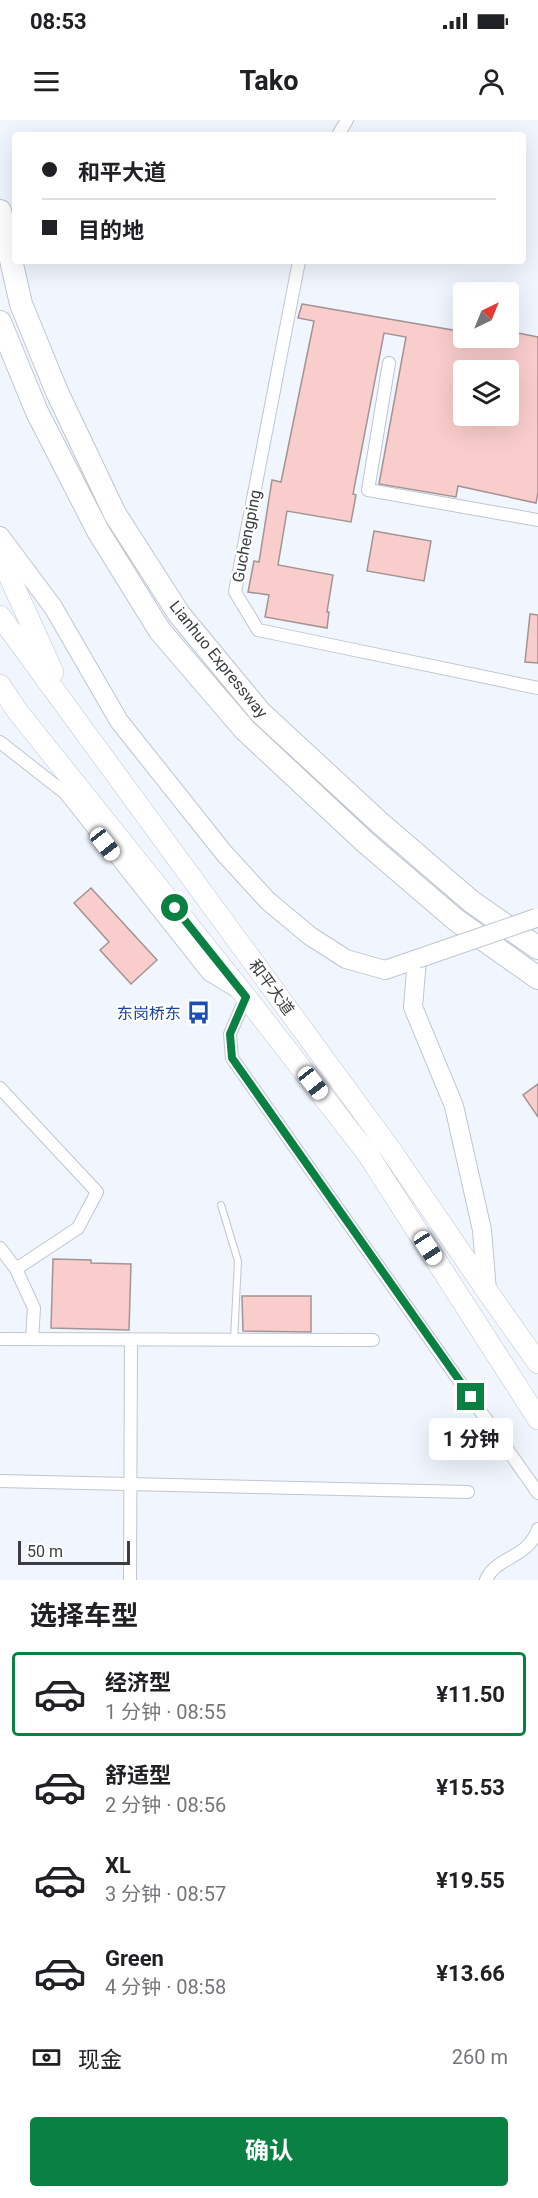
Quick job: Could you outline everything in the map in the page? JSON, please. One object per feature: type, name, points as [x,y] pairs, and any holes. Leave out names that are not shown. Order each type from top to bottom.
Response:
[{"type":"highway","name":"Lianhuo Expressway","points":[[0,211],[21,304],[57,392],[115,514],[179,614],[260,712],[380,823],[472,902],[538,948]]},
{"type":"highway","name":"Lianhuo Expressway","points":[[0,322],[37,412],[98,531],[160,631],[245,730],[364,842],[456,920],[538,978]]},
{"type":"highway","points":[[0,556],[76,718]]},
{"type":"highway","name":"和平大道","points":[[0,616],[390,1149],[538,1363]]},
{"type":"highway","name":"和平大道","points":[[0,685],[18,712],[246,997],[367,1153],[538,1419]]},
{"type":"highway","points":[[0,698],[18,712]]},
{"type":"main road","points":[[0,536],[53,607],[119,721],[224,853],[268,902],[310,936],[346,959],[385,970],[537,918]]},
{"type":"main road","points":[[417,959],[413,1007],[454,1106],[482,1230],[487,1292]]},
{"type":"street","name":"Guchengping","points":[[298,264],[235,592],[258,630],[538,688]]},
{"type":"street","points":[[389,363],[368,490],[538,520]]},
{"type":"street","points":[[0,742],[66,793],[208,974],[246,997],[230,1034],[232,1058],[538,1493]]},
{"type":"street","points":[[0,1088],[97,1192],[78,1228],[16,1269]]},
{"type":"street","points":[[0,1248],[16,1269],[34,1308],[32,1339]]},
{"type":"street","points":[[0,1339],[373,1340]]},
{"type":"street","points":[[130,1580],[131,1340]]},
{"type":"street","points":[[0,1481],[468,1492]]},
{"type":"street","points":[[486,1580],[498,1564],[518,1555],[528,1546],[538,1529]]},
{"type":"lane","points":[[221,1205],[238,1260],[234,1340]]},
{"type":"building","points":[[302,304],[453,330],[453,348],[519,348],[519,333],[538,337],[538,492],[536,503],[458,486],[456,497],[379,484],[406,337],[384,333],[353,494],[356,495],[351,522],[287,511],[278,565],[333,575],[327,628],[265,617],[269,595],[248,592],[254,561],[259,562],[272,480],[281,482],[314,321],[298,318]]},
{"type":"building","points":[[374,531],[431,541],[424,581],[367,571]]},
{"type":"building","points":[[530,614],[538,615],[538,663],[525,662]]},
{"type":"building","points":[[91,888],[157,960],[131,984],[100,950],[109,942],[74,903]]},
{"type":"building","points":[[538,1084],[538,1117],[523,1095]]},
{"type":"building","points":[[53,1259],[131,1264],[129,1330],[51,1328]]},
{"type":"building","points":[[242,1296],[311,1296],[311,1332],[243,1331]]},
{"type":"place","name":"东岗桥东","points":[[199,1013]]},
{"type":"route","points":[[175,908],[246,997],[230,1034],[232,1058],[471,1397]]}]
